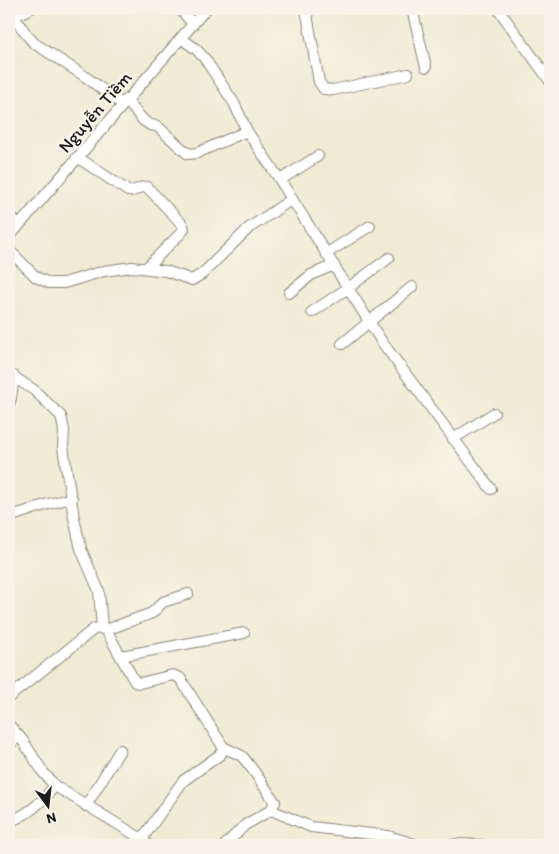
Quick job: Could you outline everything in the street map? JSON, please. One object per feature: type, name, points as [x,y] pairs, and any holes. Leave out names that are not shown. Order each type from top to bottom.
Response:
[{"type":"street","points":[[30,9],[11,13],[34,43],[124,102],[143,120],[150,125],[157,126],[188,154],[197,153],[247,131]]},
{"type":"street","points":[[180,9],[193,24]]},
{"type":"street","name":"Nguyễn Tiềm","points":[[9,237],[206,9]]},
{"type":"street","points":[[306,9],[319,82],[324,89],[333,90],[408,74]]},
{"type":"street","points":[[412,9],[426,68]]},
{"type":"street","points":[[498,9],[550,81]]},
{"type":"street","points":[[182,39],[196,49],[205,59],[234,103],[247,131],[394,360],[491,489]]},
{"type":"street","points":[[280,180],[318,156]]},
{"type":"street","points":[[77,157],[130,192],[144,186],[147,187],[182,224],[184,229],[181,233],[147,268]]},
{"type":"street","points":[[9,250],[36,276],[45,282],[54,284],[115,269],[132,267],[166,270],[189,280],[196,279],[245,231],[292,199]]},
{"type":"street","points":[[9,214],[19,224]]},
{"type":"street","points":[[327,254],[370,226]]},
{"type":"street","points":[[312,312],[389,258]]},
{"type":"street","points":[[289,294],[312,275],[325,271],[334,265]]},
{"type":"street","points":[[342,344],[412,287]]},
{"type":"street","points":[[9,404],[11,398],[11,375]]},
{"type":"street","points":[[11,375],[34,390],[61,416],[64,430],[63,447],[74,518],[81,549],[99,591],[104,629],[122,656],[132,679],[136,683],[172,675],[180,678],[223,747],[242,756],[274,800],[274,806],[271,810],[245,825],[225,845]]},
{"type":"street","points":[[453,440],[494,413]]},
{"type":"street","points":[[9,516],[72,498]]},
{"type":"street","points":[[9,696],[94,629],[104,629],[152,613],[163,602],[188,594]]},
{"type":"street","points":[[122,656],[244,633]]},
{"type":"street","points":[[9,725],[55,786],[145,842],[183,781],[221,754],[223,747]]},
{"type":"street","points":[[9,745],[19,736]]},
{"type":"street","points":[[86,806],[120,750]]},
{"type":"street","points":[[9,822],[27,814],[55,786]]},
{"type":"street","points":[[271,810],[311,827],[388,836],[418,845]]},
{"type":"street","points":[[452,845],[482,845]]}]
